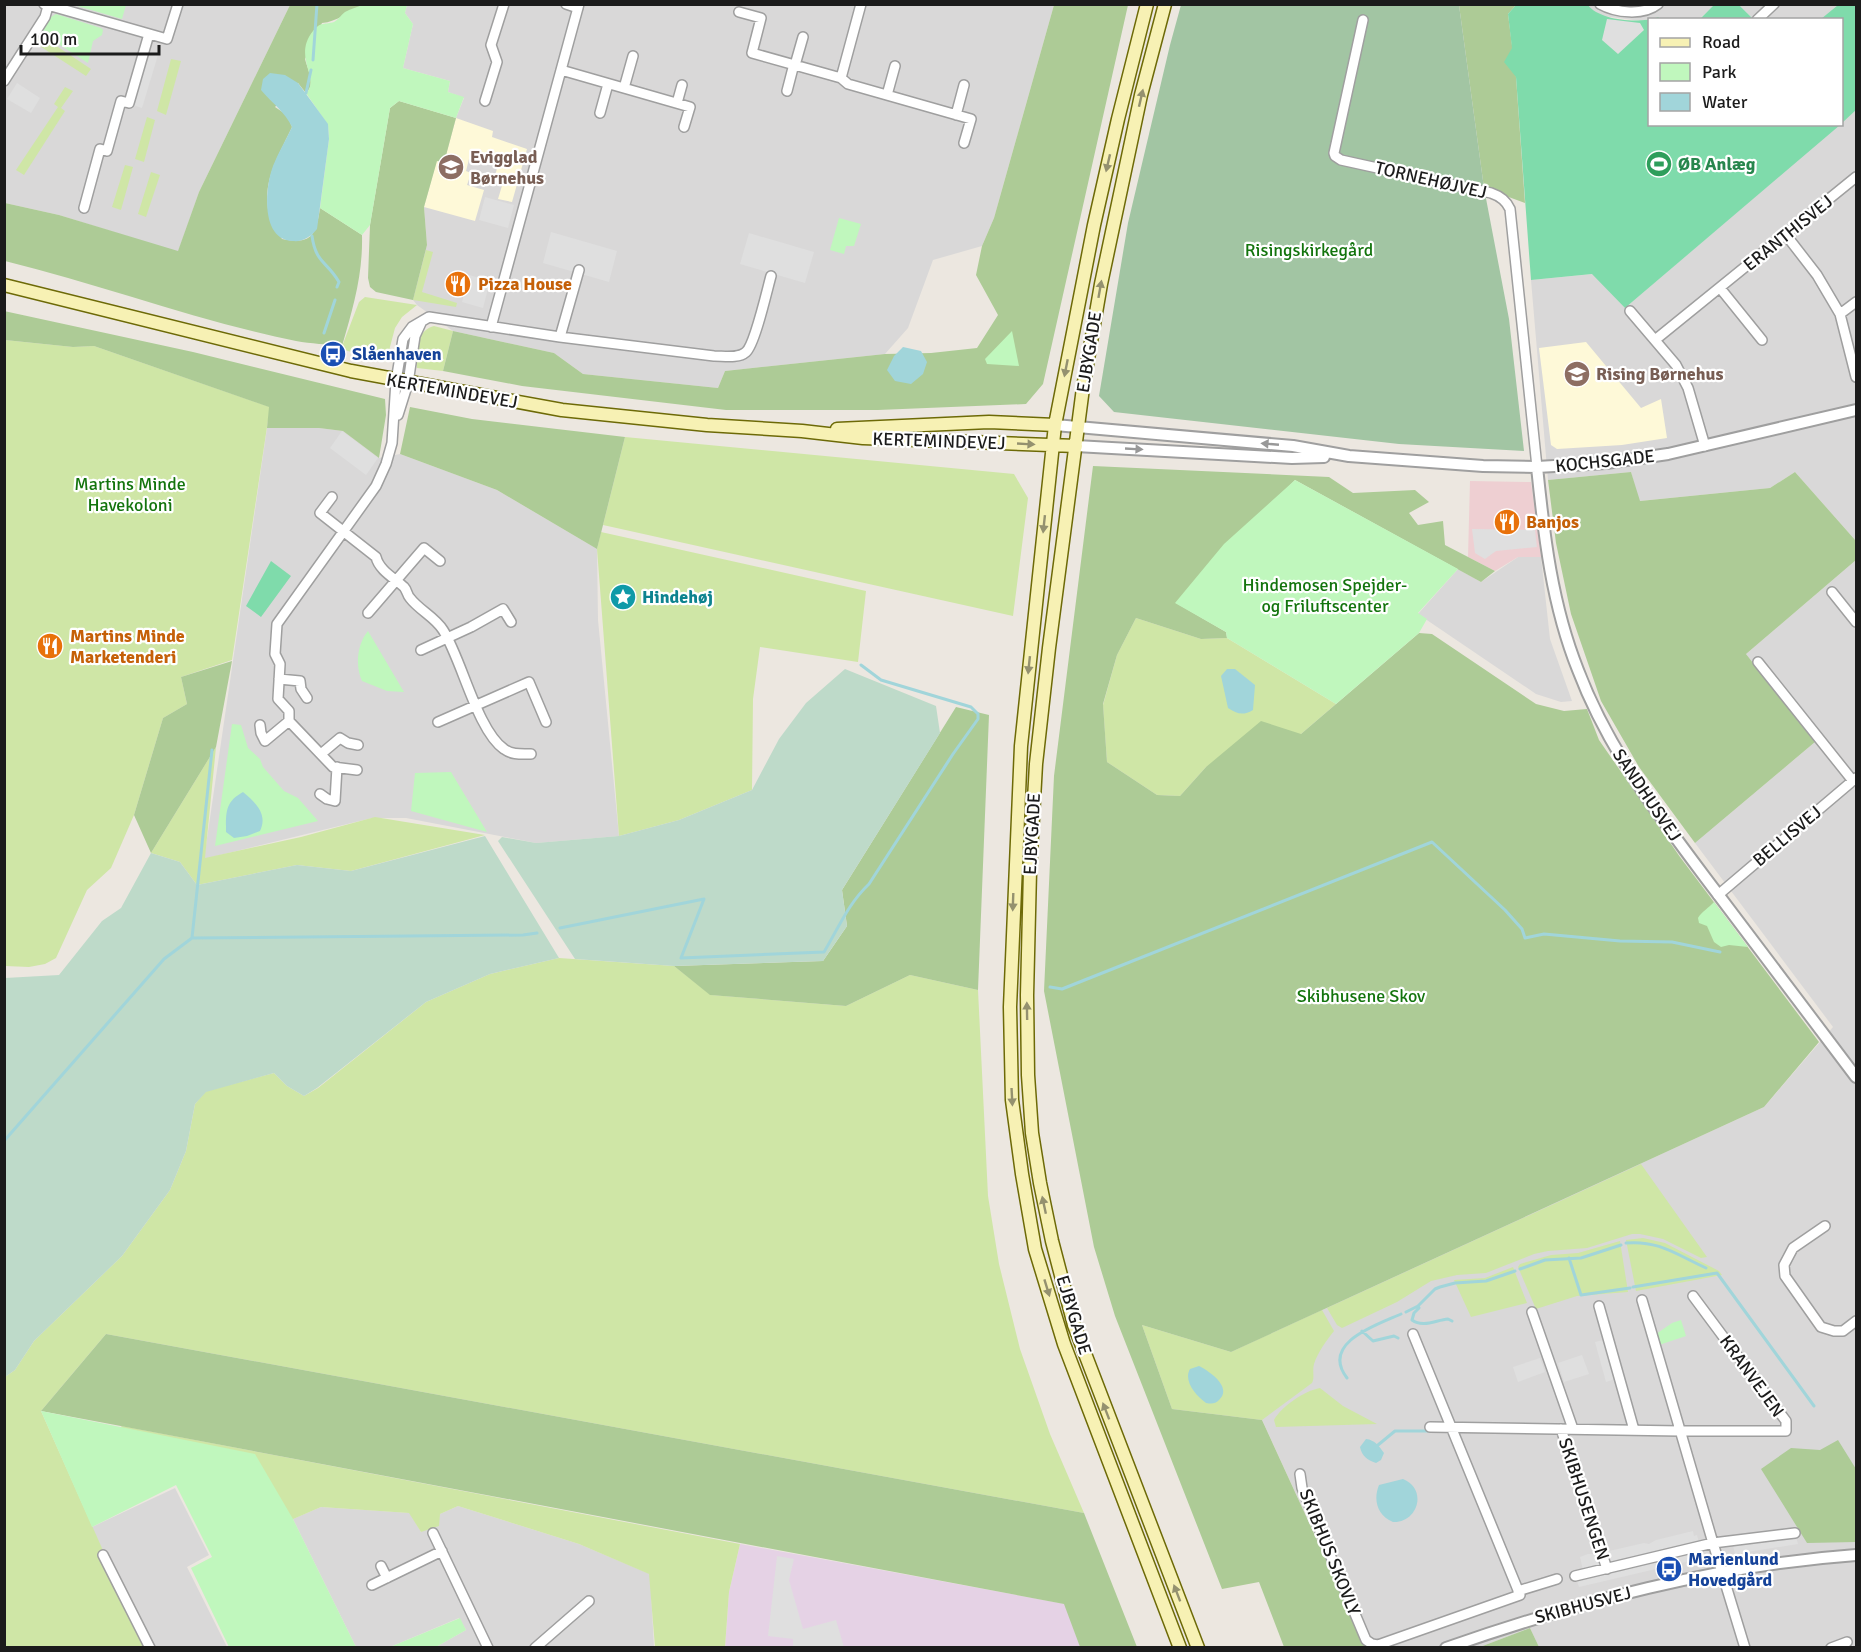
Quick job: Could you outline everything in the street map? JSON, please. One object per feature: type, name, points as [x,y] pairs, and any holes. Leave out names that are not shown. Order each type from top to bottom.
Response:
[{"type":"main road","name":"EJBYGADE","points":[[1147,4],[1096,214],[1055,425],[1021,746],[1012,925],[1011,1100],[1035,1249],[1064,1344],[1180,1647]]},
{"type":"main road","name":"EJBYGADE","points":[[1166,4],[1141,95],[1101,284],[1078,427],[1036,764],[1030,871],[1028,1075],[1032,1133],[1040,1183],[1052,1241],[1074,1325],[1198,1647]]},
{"type":"main road","name":"KERTEMINDEVEJ","points":[[4,285],[402,382],[562,410],[706,425],[802,430],[863,438],[1076,446]]},
{"type":"main road","name":"KERTEMINDEVEJ","points":[[802,430],[989,422],[1055,425]]},
{"type":"street","points":[[4,81],[45,17],[46,5],[167,39],[178,4]]},
{"type":"street","points":[[486,101],[497,62],[491,45],[504,4]]},
{"type":"street","points":[[491,327],[578,6],[566,4]]},
{"type":"street","points":[[841,78],[861,4]]},
{"type":"street","points":[[1600,4],[1616,10],[1642,12],[1658,4]]},
{"type":"street","points":[[1758,18],[1774,4]]},
{"type":"street","points":[[739,12],[761,18],[752,52],[841,78],[848,84],[971,119],[964,143]]},
{"type":"street","name":"TORNEHØJVEJ","points":[[1363,20],[1335,156],[1341,160],[1491,193],[1508,204],[1537,467]]},
{"type":"street","points":[[84,208],[100,149],[107,151],[121,100],[129,103],[149,34]]},
{"type":"street","points":[[787,91],[803,37]]},
{"type":"street","points":[[624,88],[633,56]]},
{"type":"street","points":[[887,95],[895,66]]},
{"type":"street","points":[[561,70],[690,107],[684,127]]},
{"type":"street","points":[[600,113],[608,84]]},
{"type":"street","points":[[677,103],[682,85]]},
{"type":"street","points":[[956,115],[964,85]]},
{"type":"street","name":"ERANTHISVEJ","points":[[1656,340],[1857,177]]},
{"type":"street","points":[[1785,235],[1816,275],[1840,314],[1857,377]]},
{"type":"street","points":[[560,337],[579,270]]},
{"type":"street","points":[[357,770],[333,767],[289,721],[289,711],[278,699],[280,664],[275,654],[277,624],[378,481],[386,464],[402,382],[403,339],[412,327],[429,317],[560,337],[714,356],[737,356],[747,351],[753,341],[771,276]]},
{"type":"street","points":[[1720,288],[1762,340]]},
{"type":"street","points":[[1840,314],[1857,302]]},
{"type":"street","points":[[1630,311],[1676,365],[1688,388],[1705,446]]},
{"type":"street","name":"KOCHSGADE","points":[[1055,425],[1293,446],[1349,456],[1483,466],[1537,467],[1606,463],[1705,446],[1857,410]]},
{"type":"street","name":"KOCHSGADE","points":[[1076,446],[1292,458],[1349,456]]},
{"type":"street","name":"SANDHUSVEJ","points":[[1537,467],[1544,535],[1560,620],[1592,704],[1626,767],[1718,895],[1857,1077]]},
{"type":"street","points":[[332,497],[320,513],[376,557],[377,564],[406,589],[408,597],[442,627],[487,728],[498,744],[509,752],[531,754]]},
{"type":"street","points":[[368,613],[424,548],[440,561]]},
{"type":"street","points":[[1832,592],[1857,622]]},
{"type":"street","points":[[421,650],[503,609],[511,622]]},
{"type":"street","points":[[1758,662],[1855,779]]},
{"type":"street","points":[[279,680],[300,681],[301,689],[307,698]]},
{"type":"street","points":[[438,722],[529,682],[546,722]]},
{"type":"street","points":[[261,725],[261,733],[265,741],[289,721]]},
{"type":"street","points":[[321,754],[340,738],[358,745]]},
{"type":"street","points":[[320,794],[335,801],[337,767]]},
{"type":"street","name":"BELLISVEJ","points":[[1718,895],[1855,779]]},
{"type":"street","points":[[1825,1225],[1792,1248],[1784,1265],[1785,1276],[1821,1327],[1834,1331],[1844,1330],[1857,1322]]},
{"type":"street","name":"KRANVEJEN","points":[[1430,1426],[1786,1431],[1786,1421],[1693,1296]]},
{"type":"street","points":[[1642,1300],[1745,1647]]},
{"type":"street","points":[[1599,1306],[1634,1430]]},
{"type":"street","points":[[1532,1312],[1573,1429]]},
{"type":"street","points":[[1413,1335],[1518,1591]]},
{"type":"street","name":"SKIBHUSENGEN","points":[[1561,1429],[1607,1569]]},
{"type":"street","name":"SKIBHUS SKOVLY","points":[[1300,1474],[1302,1488],[1366,1640],[1371,1644],[1378,1645],[1520,1595],[1518,1591],[1557,1579]]},
{"type":"street","points":[[433,1533],[488,1647]]},
{"type":"street","name":"SKIBHUSENGEN","points":[[1575,1576],[1713,1543],[1795,1533]]},
{"type":"street","points":[[372,1585],[442,1551]]},
{"type":"street","points":[[103,1555],[150,1647]]},
{"type":"street","name":"SKIBHUSVEJ","points":[[1446,1647],[1522,1621],[1622,1594],[1721,1572],[1857,1555]]},
{"type":"street","points":[[381,1566],[387,1578]]},
{"type":"street","points":[[535,1647],[589,1601]]},
{"type":"street","points":[[1831,1647],[1847,1642]]},
{"type":"shaded area","points":[[5,5],[290,5],[199,192],[178,252],[59,215],[5,203]]},
{"type":"shaded area","points":[[407,5],[1054,5],[994,218],[982,246],[933,260],[908,328],[885,354],[725,371],[718,388],[583,374],[554,353],[453,331],[417,305],[413,300],[427,245],[424,207],[444,162],[464,98],[448,92],[450,81],[403,68],[413,24],[405,13]]},
{"type":"shaded area","points":[[1588,5],[1715,5],[1700,18],[1658,17],[1641,21],[1603,16]]},
{"type":"shaded area","points":[[1739,5],[1838,5],[1823,18],[1752,18]]},
{"type":"shaded area","points":[[1607,19],[1640,23],[1644,30],[1618,54],[1602,40]]},
{"type":"shaded area","points":[[149,53],[158,55],[142,108],[133,105]]},
{"type":"shaded area","points":[[17,83],[40,98],[31,113],[7,99]]},
{"type":"shaded area","points":[[1856,110],[1856,541],[1795,472],[1770,488],[1639,501],[1631,472],[1548,480],[1531,280],[1593,274],[1625,308],[1837,126],[1843,126],[1843,121]]},
{"type":"shaded area","name":"Evigglad Børnehus","points":[[456,118],[493,131],[492,137],[527,149],[512,202],[498,199],[504,179],[495,176],[499,161],[485,158],[484,162],[469,159],[466,171],[471,173],[467,185],[484,190],[475,221],[424,207],[437,160],[444,162]]},
{"type":"shaded area","points":[[485,197],[514,205],[508,228],[479,220]]},
{"type":"shaded area","points":[[551,232],[617,251],[609,282],[543,263]]},
{"type":"shaded area","points":[[749,233],[814,252],[805,283],[740,264]]},
{"type":"shaded area","points":[[469,275],[490,281],[483,308],[462,302]]},
{"type":"shaded area","name":"Rising Børnehus","points":[[1586,342],[1641,408],[1661,399],[1667,438],[1622,445],[1557,449],[1551,445],[1539,348]]},
{"type":"shaded area","points":[[267,428],[319,428],[343,431],[379,458],[400,454],[497,490],[597,549],[598,620],[619,836],[536,843],[406,818],[372,818],[204,859]]},
{"type":"shaded area","points":[[342,431],[378,458],[366,475],[330,448]]},
{"type":"shaded area","points":[[1470,481],[1531,482],[1541,557],[1518,557],[1495,571],[1468,557]]},
{"type":"shaded area","points":[[1472,529],[1535,530],[1537,547],[1496,551],[1485,559],[1475,553]]},
{"type":"shaded area","points":[[1518,557],[1541,557],[1550,639],[1572,701],[1561,702],[1536,694],[1418,614],[1458,569],[1481,582]]},
{"type":"shaded area","points":[[1856,560],[1856,1647],[1539,1647],[1530,1628],[1480,1647],[1366,1647],[1231,1352],[1764,1107],[1833,1027],[1695,843],[1815,742],[1746,654]]},
{"type":"shaded area","points":[[1603,1340],[1615,1379],[1606,1382],[1595,1342]]},
{"type":"shaded area","points":[[1582,1355],[1589,1374],[1564,1382],[1558,1363]]},
{"type":"shaded area","points":[[1540,1358],[1545,1372],[1518,1382],[1513,1367]]},
{"type":"shaded area","points":[[175,1488],[209,1555],[187,1567],[227,1647],[146,1647],[92,1527]]},
{"type":"shaded area","points":[[458,1506],[579,1544],[650,1574],[654,1647],[436,1647],[466,1630],[459,1618],[390,1647],[356,1647],[293,1519],[321,1507],[410,1513],[421,1532],[440,1514]]},
{"type":"shaded area","points":[[1693,1531],[1694,1536],[1697,1535],[1703,1558],[1579,1587],[1575,1576],[1583,1570],[1580,1557],[1644,1543],[1649,1544],[1656,1540]]},
{"type":"shaded area","points":[[1795,1533],[1798,1544],[1735,1554],[1732,1541]]},
{"type":"shaded area","points":[[740,1544],[1065,1604],[1080,1647],[725,1648],[729,1592]]},
{"type":"shaded area","points":[[777,1556],[794,1559],[789,1580],[803,1629],[836,1620],[844,1647],[793,1647],[793,1639],[768,1636]]},
{"type":"green space","points":[[126,4],[122,19],[74,5]]},
{"type":"green space","points":[[1715,4],[1739,5],[1752,18],[1701,18]]},
{"type":"green space","points":[[290,5],[363,5],[338,18],[322,23],[305,59],[310,77],[309,89],[306,93],[298,83],[275,107],[287,115],[292,127],[270,177],[267,198],[270,217],[282,239],[300,240],[311,236],[317,225],[320,208],[362,235],[359,278],[342,346],[302,342],[259,333],[5,261],[5,203],[59,215],[178,251],[199,192]]},
{"type":"green space","points":[[363,5],[407,5],[405,13],[413,24],[403,68],[450,81],[448,92],[464,97],[456,118],[399,101],[390,108],[370,225],[362,235],[320,208],[329,139],[328,125],[306,93],[310,87],[310,81],[305,50],[307,41],[318,26],[334,22],[345,12]]},
{"type":"green space","points":[[1054,5],[1128,5],[1043,384],[1026,404],[878,410],[726,410],[522,386],[443,371],[453,331],[554,353],[583,374],[718,388],[725,371],[885,354],[931,353],[977,348],[998,315],[976,275],[982,246],[994,218]]},
{"type":"green space","name":"Risingskirkegård","points":[[1181,5],[1459,5],[1484,188],[1509,319],[1524,451],[1399,444],[1114,412],[1099,396],[1128,223]]},
{"type":"green space","points":[[1459,5],[1516,5],[1508,14],[1516,77],[1525,203],[1484,188]]},
{"type":"green space","name":"ØB Anlæg","points":[[1516,5],[1588,5],[1602,15],[1611,18],[1648,19],[1648,126],[1839,126],[1625,308],[1592,274],[1531,280],[1516,77],[1504,62],[1512,48],[1508,14]]},
{"type":"green space","points":[[1838,5],[1856,5],[1856,110],[1843,122],[1843,18],[1822,18]]},
{"type":"green space","points":[[56,14],[103,30],[102,35],[93,41],[88,63],[41,33],[51,17]]},
{"type":"green space","points":[[40,35],[91,69],[86,76],[35,43]]},
{"type":"green space","points":[[171,59],[181,61],[166,115],[157,111]]},
{"type":"green space","points":[[65,87],[73,91],[61,108],[65,111],[24,175],[16,170],[58,107],[54,104]]},
{"type":"green space","points":[[399,101],[456,118],[444,163],[437,161],[424,207],[427,245],[413,300],[376,292],[370,287],[368,278],[370,225],[390,108]]},
{"type":"green space","points":[[147,117],[155,120],[144,162],[135,159]]},
{"type":"green space","points":[[125,165],[133,167],[121,210],[112,207]]},
{"type":"green space","points":[[151,172],[160,175],[146,217],[138,214]]},
{"type":"green space","points":[[839,218],[861,224],[854,246],[846,246],[844,254],[830,250]]},
{"type":"green space","points":[[426,250],[433,252],[422,292],[457,303],[456,307],[413,300]]},
{"type":"green space","points":[[365,297],[417,305],[402,317],[395,328],[386,362],[341,349],[359,302]]},
{"type":"green space","points":[[4,311],[193,352],[385,399],[386,415],[379,458],[343,431],[319,428],[267,428],[269,407],[94,346],[73,347],[5,340]]},
{"type":"green space","points":[[434,326],[453,331],[443,371],[417,368],[416,355],[420,337],[423,332]]},
{"type":"green space","points":[[1012,331],[1019,366],[987,364],[985,359]]},
{"type":"green space","name":"Martins Minde Havekoloni","points":[[5,340],[73,347],[94,346],[270,407],[232,660],[181,677],[187,704],[163,718],[134,815],[111,868],[87,890],[56,958],[45,964],[29,967],[5,966]]},
{"type":"green space","points":[[410,407],[472,419],[625,437],[597,549],[497,490],[400,454]]},
{"type":"green space","points":[[625,437],[1014,474],[1028,498],[1013,616],[603,525]]},
{"type":"green space","name":"Skibhusene Skov","points":[[1093,466],[1329,477],[1353,493],[1415,490],[1429,502],[1409,513],[1418,525],[1443,521],[1445,545],[1495,571],[1481,582],[1295,480],[1176,603],[1226,632],[1227,638],[1201,639],[1136,618],[1117,655],[1103,704],[1107,762],[1157,795],[1180,796],[1206,767],[1261,721],[1301,734],[1419,633],[1432,634],[1536,704],[1564,711],[1587,709],[1599,740],[1680,857],[1819,1042],[1764,1107],[1231,1352],[1142,1325],[1172,1409],[1262,1420],[1366,1647],[1284,1647],[1259,1582],[1222,1589],[1115,1316],[1094,1247],[1044,991],[1054,776]]},
{"type":"green space","points":[[1631,472],[1640,501],[1770,488],[1795,472],[1856,541],[1856,560],[1746,654],[1815,742],[1695,843],[1639,767],[1601,701],[1571,614],[1556,543],[1548,480]]},
{"type":"green space","name":"Hindemosen Spejder- og Friluftscenter","points":[[1295,480],[1458,569],[1418,613],[1427,619],[1419,633],[1336,704],[1227,638],[1226,632],[1175,603],[1224,544]]},
{"type":"green space","points":[[601,532],[866,591],[858,662],[760,647],[753,699],[752,790],[679,820],[619,836],[597,549]]},
{"type":"green space","points":[[271,561],[291,576],[261,617],[246,606]]},
{"type":"green space","points":[[1136,618],[1201,639],[1227,638],[1336,704],[1301,734],[1206,767],[1180,796],[1157,795],[1107,762],[1103,705],[1117,655]]},
{"type":"green space","points":[[368,631],[404,692],[387,691],[362,681],[358,669],[358,655],[361,642]]},
{"type":"green space","points":[[232,661],[216,747],[151,853],[134,815],[163,718],[187,704],[181,677]]},
{"type":"green space","points":[[845,669],[936,706],[940,733],[842,890],[847,926],[823,961],[674,966],[575,959],[498,841],[502,837],[536,843],[619,836],[679,820],[752,790],[779,739],[806,703]]},
{"type":"green space","points":[[956,707],[989,715],[978,990],[910,975],[846,1006],[710,995],[674,966],[823,961],[847,926],[842,890]]},
{"type":"green space","points":[[232,724],[241,725],[248,748],[260,759],[263,767],[284,791],[298,798],[318,821],[215,846]]},
{"type":"green space","points":[[216,747],[205,858],[301,837],[375,817],[485,835],[351,871],[297,865],[197,885],[180,862],[151,853]]},
{"type":"green space","points":[[451,772],[487,832],[411,811],[415,773]]},
{"type":"green space","points":[[485,836],[559,958],[490,974],[426,1002],[304,1096],[287,1086],[274,1073],[206,1092],[195,1104],[186,1151],[170,1190],[122,1256],[34,1341],[15,1370],[5,1377],[5,978],[59,975],[102,921],[121,908],[151,853],[180,862],[197,885],[297,865],[351,871]]},
{"type":"green space","points":[[1714,902],[1748,947],[1729,945],[1721,947],[1714,942],[1707,926],[1699,923],[1698,918]]},
{"type":"green space","points":[[559,958],[674,966],[711,995],[846,1006],[910,975],[978,990],[988,1196],[999,1264],[1020,1349],[1050,1434],[1084,1513],[106,1334],[41,1411],[146,1647],[5,1648],[5,1377],[15,1370],[34,1341],[122,1256],[170,1190],[186,1151],[195,1104],[206,1091],[274,1073],[287,1086],[304,1096],[318,1088],[426,1002],[490,974]]},
{"type":"green space","points":[[1641,1164],[1707,1257],[1701,1258],[1663,1239],[1632,1234],[1587,1248],[1534,1254],[1486,1273],[1457,1275],[1431,1281],[1397,1302],[1342,1328],[1337,1325],[1327,1308]]},
{"type":"green space","points":[[1643,1238],[1665,1243],[1719,1271],[1722,1275],[1636,1291],[1626,1240]]},
{"type":"green space","points":[[1620,1241],[1628,1292],[1577,1296],[1536,1309],[1518,1267],[1520,1264],[1551,1255],[1578,1253]]},
{"type":"green space","points":[[1513,1267],[1527,1303],[1471,1317],[1454,1280],[1485,1278]]},
{"type":"green space","points":[[1322,1310],[1334,1331],[1322,1347],[1313,1367],[1312,1383],[1262,1420],[1172,1409],[1142,1325],[1231,1352]]},
{"type":"green space","points":[[1681,1320],[1686,1336],[1659,1345],[1656,1334]]},
{"type":"green space","points":[[106,1334],[1084,1513],[1137,1647],[1080,1647],[1064,1604],[41,1411]]},
{"type":"green space","points":[[1320,1388],[1343,1406],[1377,1424],[1276,1427],[1274,1420],[1288,1405],[1307,1392]]},
{"type":"green space","points":[[41,1411],[255,1454],[293,1519],[356,1647],[229,1647],[191,1568],[212,1557],[176,1485],[92,1527]]},
{"type":"green space","points":[[122,1426],[740,1544],[729,1592],[725,1647],[655,1647],[649,1574],[579,1544],[458,1506],[440,1514],[439,1526],[421,1532],[409,1513],[321,1507],[240,1542],[230,1506],[99,1446]]},
{"type":"green space","points":[[1838,1440],[1856,1469],[1856,1542],[1807,1543],[1761,1469],[1791,1448],[1820,1450]]},
{"type":"green space","points":[[460,1618],[466,1630],[436,1647],[390,1647]]},
{"type":"green space","points":[[1530,1628],[1539,1647],[1480,1647]]},
{"type":"water","points":[[270,73],[285,75],[298,83],[328,124],[329,139],[317,229],[309,237],[300,241],[282,238],[275,232],[268,211],[270,175],[292,127],[282,112],[261,90],[263,79]]},
{"type":"water","points":[[903,347],[921,351],[927,362],[923,374],[911,384],[895,381],[887,370],[894,356]]},
{"type":"water","points":[[1227,669],[1235,669],[1255,685],[1253,710],[1240,714],[1228,708],[1221,676]]},
{"type":"water","points":[[243,792],[262,814],[262,825],[260,831],[234,838],[226,832],[227,813],[233,800]]},
{"type":"water","points":[[1199,1366],[1218,1380],[1221,1385],[1223,1395],[1215,1403],[1206,1403],[1202,1400],[1189,1383],[1190,1369]]},
{"type":"water","points":[[1366,1439],[1374,1442],[1384,1453],[1381,1460],[1376,1463],[1362,1453],[1360,1447]]},
{"type":"water","points":[[1403,1479],[1416,1490],[1417,1505],[1409,1517],[1393,1522],[1380,1511],[1377,1491],[1379,1485]]},
{"type":"waterway","points":[[313,60],[317,4]]},
{"type":"waterway","points":[[306,93],[311,70]]},
{"type":"waterway","points":[[312,236],[316,252],[339,282],[337,287]]},
{"type":"waterway","points":[[324,333],[335,300]]},
{"type":"waterway","points":[[560,928],[704,899],[681,958],[824,952],[849,908],[869,884],[978,719],[978,714],[971,707],[881,680],[861,665]]},
{"type":"waterway","points":[[192,938],[212,750]]},
{"type":"waterway","points":[[1050,987],[1062,989],[1432,842],[1505,910],[1522,929],[1525,938],[1544,934],[1620,941],[1672,942],[1720,952]]},
{"type":"waterway","points":[[4,1141],[164,959],[192,938],[537,933]]},
{"type":"waterway","points":[[1626,1243],[1658,1246],[1706,1268]]},
{"type":"waterway","points":[[1520,1269],[1545,1260],[1581,1258],[1621,1245]]},
{"type":"waterway","points":[[1569,1258],[1581,1295],[1630,1288]]},
{"type":"waterway","points":[[1406,1312],[1418,1306],[1440,1287],[1455,1283],[1486,1281],[1515,1271]]},
{"type":"waterway","points":[[1633,1287],[1717,1273],[1814,1406]]},
{"type":"waterway","points":[[1418,1306],[1412,1320],[1416,1322],[1425,1323],[1448,1319],[1452,1321]]},
{"type":"waterway","points":[[1347,1378],[1341,1366],[1341,1355],[1346,1345],[1366,1330],[1401,1314]]},
{"type":"waterway","points":[[1362,1331],[1373,1341],[1394,1336],[1398,1338]]},
{"type":"waterway","points":[[1378,1445],[1395,1431],[1433,1431]]},
{"type":"place","name":"ØB Anlæg","points":[[1659,164]]},
{"type":"place","name":"Evigglad Børnehus","points":[[451,167]]},
{"type":"place","name":"Pizza House","points":[[458,284]]},
{"type":"place","name":"Slåenhaven","points":[[333,354]]},
{"type":"place","name":"Rising Børnehus","points":[[1577,374]]},
{"type":"place","name":"Banjos","points":[[1507,522]]},
{"type":"place","name":"Hindehøj","points":[[623,597]]},
{"type":"place","name":"Martins Minde Marketenderi","points":[[50,646]]},
{"type":"place","name":"Marienlund Hovedgård","points":[[1669,1569]]}]
